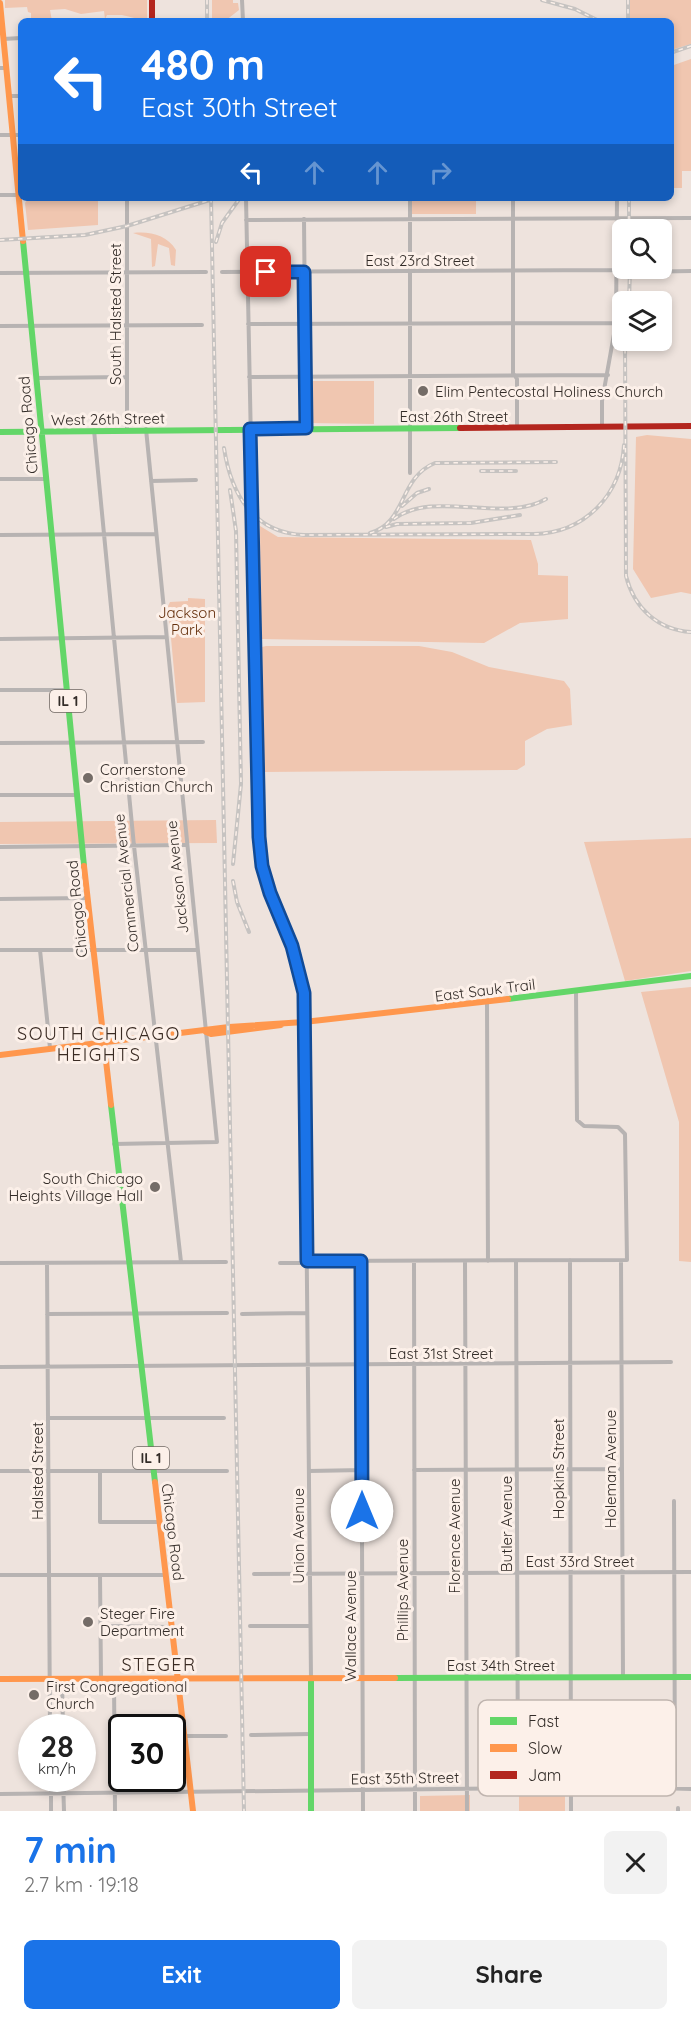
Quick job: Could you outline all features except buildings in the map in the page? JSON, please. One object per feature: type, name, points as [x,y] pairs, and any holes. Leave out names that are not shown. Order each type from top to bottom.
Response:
[{"type":"main road","points":[[152,0],[152,18]]},
{"type":"main road","name":"Chicago Road","points":[[0,3],[3,68],[9,96],[18,178]]},
{"type":"main road","name":"Chicago Road","points":[[20,201],[45,478],[87,898],[140,1366],[183,1714]]},
{"type":"main road","name":"East 26th Street","points":[[217,429],[691,426]]},
{"type":"main road","name":"West 26th Street","points":[[0,432],[217,429]]},
{"type":"main road","name":"East Sauk Trail","points":[[0,1055],[487,1002],[691,976]]},
{"type":"main road","name":"East 34th Street","points":[[0,1679],[691,1677]]},
{"type":"main road","name":"Union Avenue","points":[[311,1678],[311,1811]]},
{"type":"main road","name":"Chicago Road","points":[[186,1745],[193,1811]]},
{"type":"street","points":[[242,0],[243,18]]},
{"type":"street","points":[[3,39],[18,38]]},
{"type":"street","points":[[9,96],[18,96]]},
{"type":"street","points":[[0,135],[18,135]]},
{"type":"street","points":[[0,195],[18,195]]},
{"type":"street","name":"South Halsted Street","points":[[127,201],[127,429]]},
{"type":"street","name":"Union Avenue","points":[[246,201],[259,837],[262,866],[298,966],[304,993],[311,1678]]},
{"type":"street","points":[[410,201],[410,473]]},
{"type":"street","points":[[513,201],[513,324],[517,428]]},
{"type":"street","points":[[617,201],[617,218]]},
{"type":"street","points":[[246,220],[691,218]]},
{"type":"street","points":[[304,219],[306,428]]},
{"type":"street","name":"East 23rd Street","points":[[222,272],[612,270]]},
{"type":"street","points":[[672,271],[691,271]]},
{"type":"street","points":[[0,273],[206,273]]},
{"type":"street","points":[[248,324],[612,323]]},
{"type":"street","points":[[0,326],[202,325]]},
{"type":"street","points":[[602,427],[602,401],[612,349]]},
{"type":"street","points":[[249,377],[608,375]]},
{"type":"street","points":[[36,378],[127,377]]},
{"type":"street","name":"Jackson Avenue","points":[[146,429],[185,845],[217,1142],[166,1144]]},
{"type":"street","name":"Commercial Avenue","points":[[94,430],[134,846],[181,1262]]},
{"type":"street","points":[[0,479],[45,478]]},
{"type":"street","points":[[151,481],[196,480]]},
{"type":"street","points":[[0,535],[156,534]]},
{"type":"street","points":[[0,639],[166,637]]},
{"type":"street","points":[[0,690],[66,690]]},
{"type":"street","points":[[0,742],[203,742]]},
{"type":"street","points":[[0,795],[77,795]]},
{"type":"street","points":[[0,847],[185,845]]},
{"type":"street","points":[[0,899],[87,898]]},
{"type":"street","points":[[0,950],[198,950]]},
{"type":"street","points":[[40,950],[50,1048]]},
{"type":"street","points":[[280,1263],[627,1260],[626,1134],[618,1126],[584,1126],[577,1120],[576,991]]},
{"type":"street","points":[[487,1002],[488,1261]]},
{"type":"street","points":[[114,1144],[166,1144]]},
{"type":"street","name":"Hopkins Street","points":[[570,1260],[571,1700]]},
{"type":"street","name":"Holeman Avenue","points":[[621,1260],[623,1677]]},
{"type":"street","name":"Wallace Avenue","points":[[361,1261],[363,1811]]},
{"type":"street","name":"Phillips Avenue","points":[[414,1261],[415,1811]]},
{"type":"street","name":"Florence Avenue","points":[[465,1261],[467,1811]]},
{"type":"street","name":"Butler Avenue","points":[[516,1261],[518,1700]]},
{"type":"street","points":[[0,1263],[226,1262]]},
{"type":"street","name":"Halsted Street","points":[[47,1263],[50,1714]]},
{"type":"street","points":[[47,1314],[227,1313]]},
{"type":"street","points":[[242,1314],[308,1313]]},
{"type":"street","name":"East 31st Street","points":[[0,1367],[517,1365],[671,1362]]},
{"type":"street","points":[[48,1418],[224,1418]]},
{"type":"street","points":[[414,1470],[622,1469]]},
{"type":"street","points":[[100,1470],[100,1522],[159,1522]]},
{"type":"street","points":[[309,1471],[363,1470]]},
{"type":"street","points":[[0,1471],[227,1471]]},
{"type":"street","points":[[674,1501],[674,1700]]},
{"type":"street","name":"East 33rd Street","points":[[254,1574],[691,1572]]},
{"type":"street","points":[[0,1575],[166,1575]]},
{"type":"street","points":[[100,1575],[101,1679]]},
{"type":"street","points":[[101,1626],[172,1627]]},
{"type":"street","points":[[250,1626],[310,1626]]},
{"type":"street","points":[[62,1679],[63,1714]]},
{"type":"street","points":[[114,1679],[114,1714]]},
{"type":"street","points":[[251,1735],[310,1734]]},
{"type":"street","points":[[186,1736],[226,1736]]},
{"type":"street","name":"East 35th Street","points":[[676,1787],[691,1789]]},
{"type":"street","name":"East 35th Street","points":[[0,1794],[478,1789]]},
{"type":"street","points":[[115,1793],[115,1811]]},
{"type":"street","points":[[51,1794],[51,1811]]},
{"type":"street","points":[[64,1794],[64,1811]]},
{"type":"green space","points":[[5,0],[147,0],[147,18],[107,15],[105,18],[104,11],[81,14],[65,9],[50,10],[51,18],[31,18],[27,7],[5,8]]},
{"type":"green space","points":[[212,0],[233,0],[233,3],[238,3],[239,10],[229,18],[212,18]]},
{"type":"green space","points":[[630,0],[691,0],[691,44],[674,49],[674,18],[630,18]]},
{"type":"green space","points":[[691,59],[691,171],[682,171],[682,188],[674,188],[674,65]]},
{"type":"green space","points":[[26,201],[98,201],[98,225],[28,230]]},
{"type":"green space","points":[[411,201],[476,201],[476,214],[411,214]]},
{"type":"green space","points":[[133,233],[152,234],[168,241],[176,250],[175,266],[171,265],[169,248],[158,244],[155,266],[152,267],[151,239]]},
{"type":"green space","points":[[310,381],[374,381],[374,424],[309,423]]},
{"type":"green space","points":[[647,435],[691,439],[691,594],[681,592],[651,598],[633,569],[636,437]]},
{"type":"green space","points":[[260,526],[278,537],[531,540],[538,564],[538,575],[568,576],[568,619],[520,623],[484,643],[261,639]]},
{"type":"green space","name":"Jackson Park","points":[[188,598],[205,599],[205,702],[177,703],[168,606],[170,602],[188,601]]},
{"type":"green space","points":[[419,646],[452,652],[489,667],[564,681],[570,689],[572,725],[547,729],[525,741],[525,765],[517,770],[264,772],[262,647]]},
{"type":"green space","points":[[216,820],[217,843],[0,844],[0,822]]},
{"type":"green space","points":[[691,838],[691,971],[625,981],[584,842]]},
{"type":"green space","points":[[691,987],[691,1262],[679,1261],[679,1122],[641,992]]},
{"type":"green space","points":[[470,1795],[470,1811],[420,1811],[420,1796]]},
{"type":"green space","points":[[519,1796],[565,1796],[565,1811],[519,1811]]},
{"type":"railway","points":[[207,0],[207,18]]},
{"type":"railway","points":[[542,0],[575,9],[593,18]]},
{"type":"railway","points":[[628,0],[628,18]]},
{"type":"railway","points":[[674,52],[691,46]]},
{"type":"railway","points":[[0,240],[85,235],[127,226],[206,201]]},
{"type":"railway","points":[[211,201],[244,1811]]},
{"type":"railway","points":[[216,242],[222,223],[238,201]]},
{"type":"railway","points":[[629,201],[629,219]]},
{"type":"railway","points":[[629,291],[630,279]]},
{"type":"railway","points":[[625,351],[626,576],[635,598],[649,615],[668,627],[691,632]]},
{"type":"railway","points":[[224,448],[232,481],[248,508],[258,519],[286,533],[304,535],[534,534],[569,527],[584,519],[597,508],[608,495],[616,480],[624,445]]},
{"type":"railway","points":[[370,533],[382,528],[391,520],[414,479],[435,463],[556,462]]},
{"type":"railway","points":[[481,471],[516,471]]},
{"type":"railway","points":[[402,506],[417,493],[429,489]]},
{"type":"railway","points":[[230,490],[236,531],[241,784],[233,864]]},
{"type":"railway","points":[[394,519],[410,511],[429,507],[510,508],[529,506],[546,499]]},
{"type":"railway","points":[[386,527],[397,524],[471,523],[520,515]]},
{"type":"railway","points":[[233,881],[237,902],[249,932]]},
{"type":"traffic: fast","points":[[23,241],[84,866]]},
{"type":"traffic: fast","points":[[0,432],[460,428]]},
{"type":"traffic: fast","points":[[508,999],[691,976]]},
{"type":"traffic: fast","points":[[111,1105],[155,1482]]},
{"type":"traffic: fast","points":[[395,1678],[691,1677]]},
{"type":"traffic: fast","points":[[311,1678],[311,1811]]},
{"type":"traffic: slow","points":[[0,3],[18,189]]},
{"type":"traffic: slow","points":[[19,201],[23,241]]},
{"type":"traffic: slow","points":[[84,866],[111,1105]]},
{"type":"traffic: slow","points":[[0,1055],[229,1027],[304,1022],[508,999]]},
{"type":"traffic: slow","points":[[206,1032],[211,1034],[281,1025]]},
{"type":"traffic: slow","points":[[155,1482],[193,1811]]},
{"type":"traffic: slow","points":[[0,1679],[395,1678]]},
{"type":"traffic: jam","points":[[152,0],[152,18]]},
{"type":"traffic: jam","points":[[460,428],[691,426]]},
{"type":"place","name":"Elim Pentecostal Holiness Church","points":[[423,391]]},
{"type":"place","name":"Cornerstone Christian Church","points":[[88,778]]},
{"type":"place","name":"South Chicago Heights Village Hall","points":[[155,1187]]},
{"type":"place","name":"Steger Fire Department","points":[[88,1622]]},
{"type":"place","name":"First Congregational Church","points":[[34,1695]]},
{"type":"district","name":"SOUTH CHICAGO HEIGHTS","points":[[99,1043]]},
{"type":"district","name":"STEGER","points":[[159,1664]]},
{"type":"route","points":[[266,272],[304,272],[306,428],[250,429],[259,837],[262,866],[279,917],[292,946],[304,993],[307,1261],[361,1261],[362,1511]]}]
